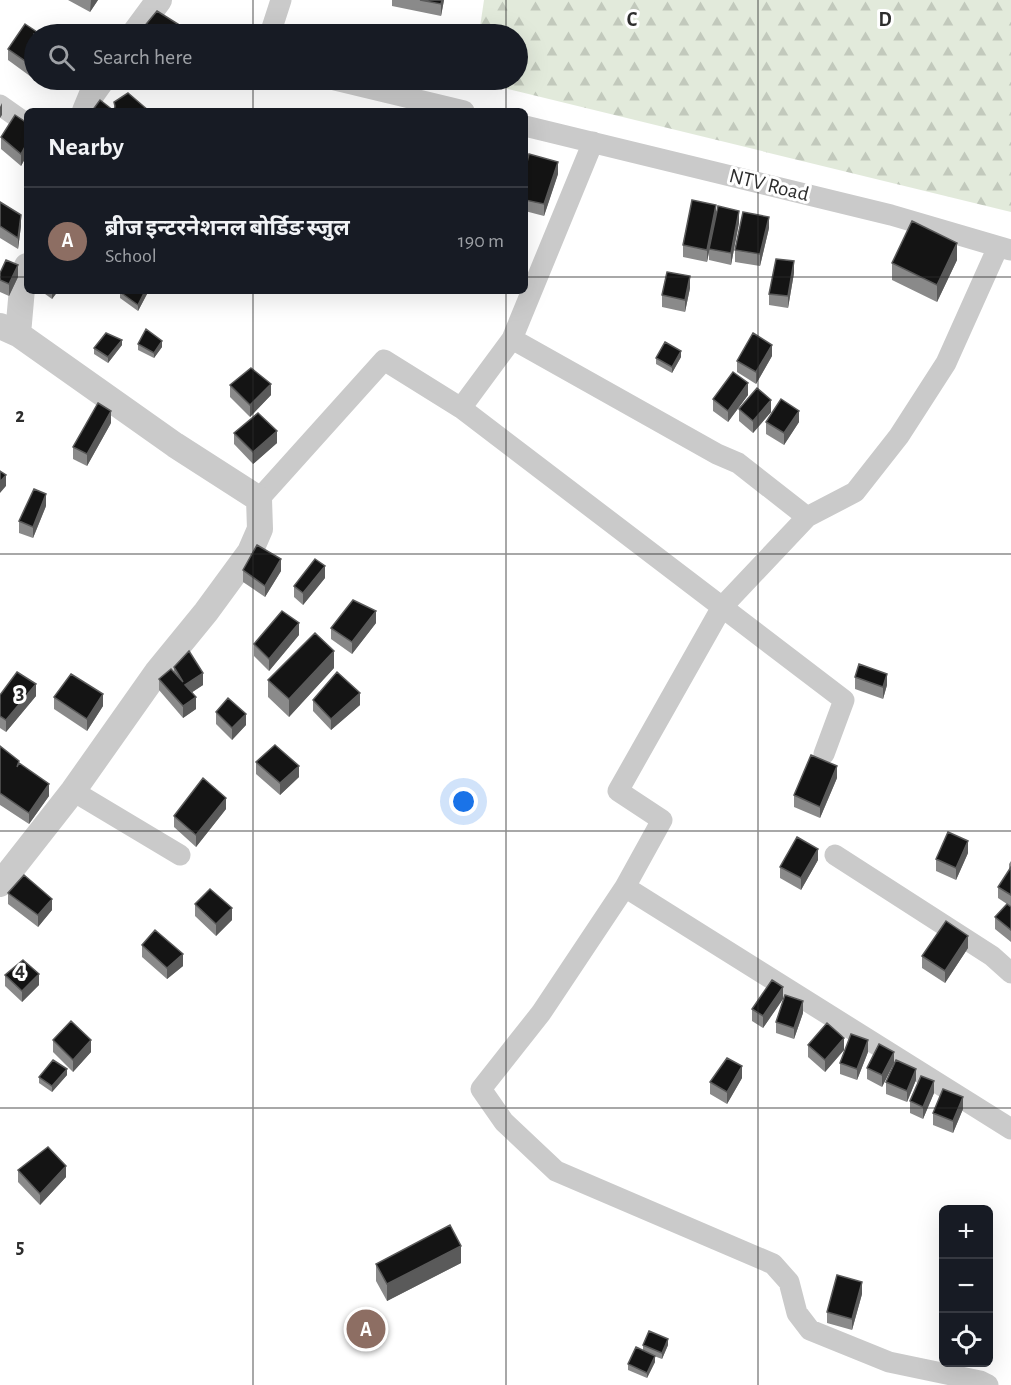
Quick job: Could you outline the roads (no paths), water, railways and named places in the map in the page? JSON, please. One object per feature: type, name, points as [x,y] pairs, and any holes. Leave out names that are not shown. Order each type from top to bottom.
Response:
[{"type":"street","points":[[141,24],[159,0]]},
{"type":"street","points":[[273,24],[281,0]]},
{"type":"street","points":[[86,108],[95,90]]},
{"type":"street","points":[[377,90],[452,108]]},
{"type":"street","points":[[0,105],[24,122]]},
{"type":"street","name":"NTV Road","points":[[528,127],[891,215],[1004,249]]},
{"type":"street","points":[[461,408],[512,339],[593,142]]},
{"type":"street","points":[[988,1385],[980,1381],[889,1362],[810,1330],[797,1312],[789,1282],[773,1264],[556,1171],[504,1122],[481,1089],[541,1013],[625,887],[662,820],[618,791],[722,607],[807,517],[855,492],[899,436],[946,363],[1004,249]]},
{"type":"street","points":[[24,274],[9,330],[175,445],[259,499]]},
{"type":"street","points":[[512,339],[717,454],[738,463],[807,517]]},
{"type":"street","points":[[0,884],[73,791],[158,672],[206,612],[249,552],[260,529],[259,499],[384,360],[461,408],[844,700],[824,754]]},
{"type":"street","points":[[73,791],[180,855]]},
{"type":"street","points":[[835,855],[992,956],[1011,973]]},
{"type":"street","points":[[625,887],[1011,1129]]},
{"type":"place","name":"ब्रीज इन्टरनेशनल बोर्डिङ स्जुल","points":[[366,1329]]}]
